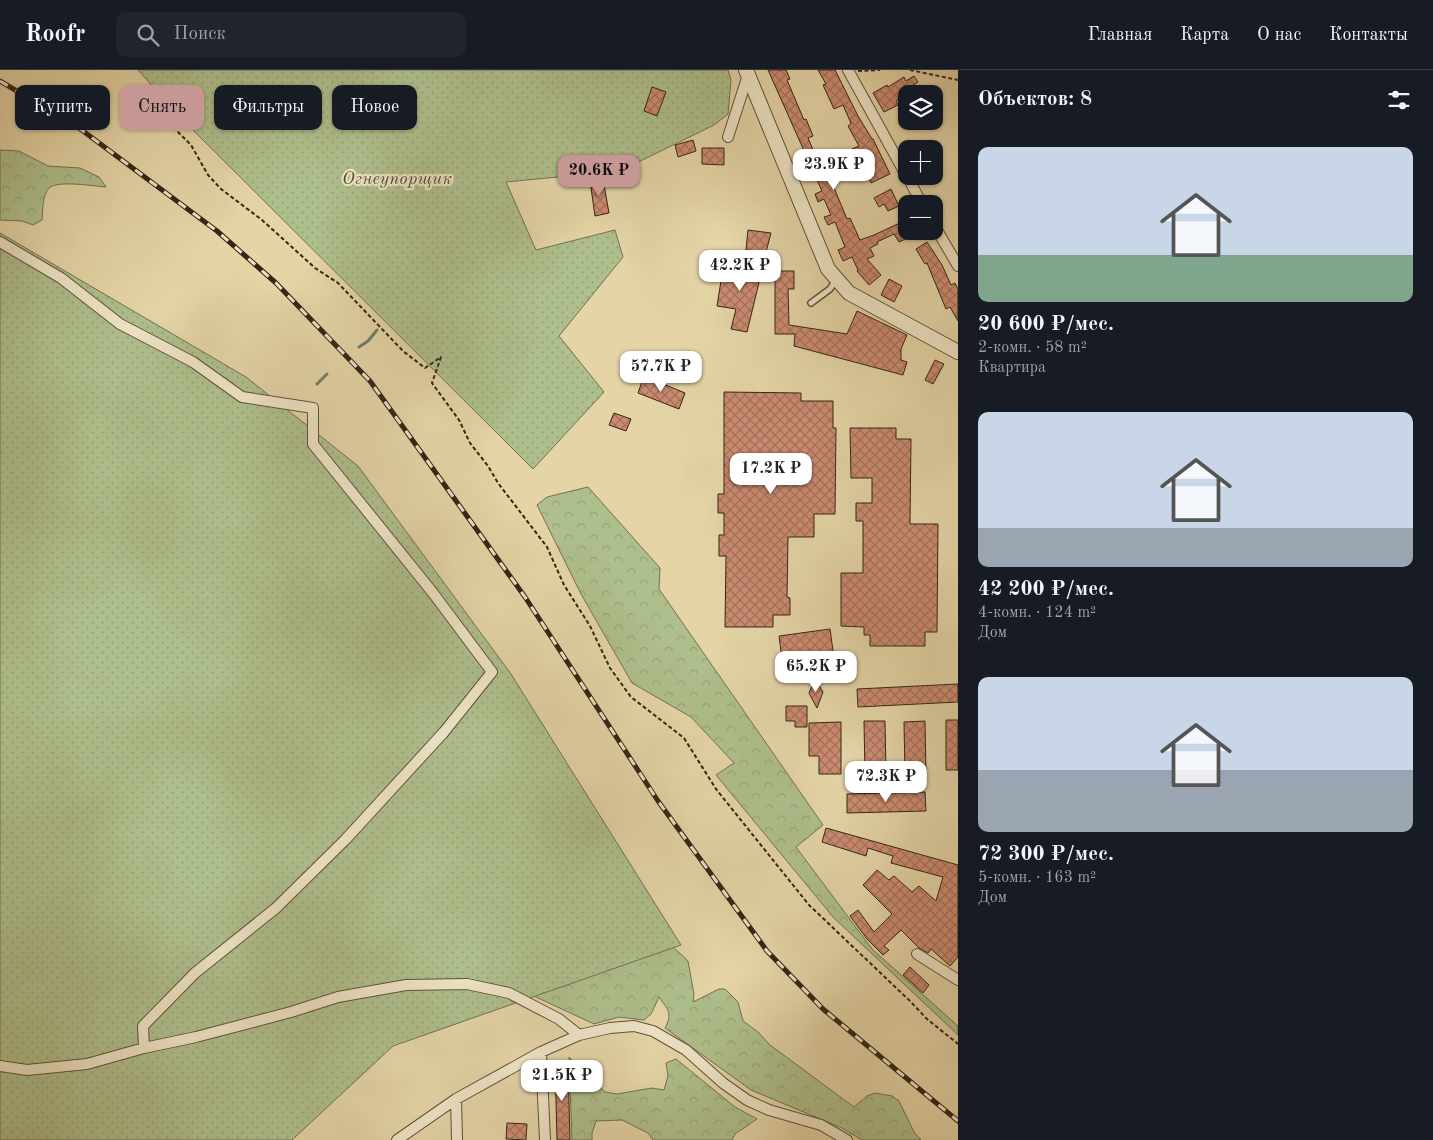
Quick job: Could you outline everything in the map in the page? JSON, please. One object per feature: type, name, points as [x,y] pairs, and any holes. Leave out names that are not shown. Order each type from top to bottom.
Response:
[{"type":"street","points":[[848,71],[898,162]]},
{"type":"street","points":[[728,137],[747,72]]},
{"type":"street","points":[[747,72],[828,269],[849,293],[958,352]]},
{"type":"street","points":[[943,240],[958,266]]},
{"type":"street","points":[[0,242],[61,278],[120,324],[193,362],[242,396],[313,408],[313,444],[433,594],[492,672],[444,732],[339,846],[276,908],[195,973],[143,1026],[144,1048]]},
{"type":"street","points":[[917,954],[958,980]]},
{"type":"street","points":[[0,1066],[27,1070],[87,1064],[291,1012],[338,997],[406,985],[467,984],[509,993],[559,1019],[578,1034]]},
{"type":"street","points":[[397,1140],[456,1099],[541,1052],[578,1034],[634,1026],[652,1032],[686,1050],[747,1100],[769,1110],[821,1125],[847,1140]]},
{"type":"street","points":[[541,1052],[545,1140]]},
{"type":"street","points":[[456,1099],[456,1140]]},
{"type":"lane","points":[[810,303],[830,289],[837,279]]},
{"type":"path","points":[[848,71],[880,70]]},
{"type":"path","points":[[910,70],[958,80]]},
{"type":"path","points":[[176,130],[191,145],[208,175],[221,189],[262,220],[315,268],[338,283],[424,368],[441,357],[432,383],[459,420],[470,443],[488,466],[498,483],[547,547],[564,585],[590,626],[610,668],[630,696],[684,738],[716,789],[809,905],[927,1019],[958,1044]]},
{"type":"green space","name":"Огнеупорщик","points":[[138,70],[728,70],[731,80],[728,114],[714,125],[620,171],[506,182],[536,250],[615,230],[623,257],[559,336],[604,392],[533,469],[193,130],[204,130],[204,85],[151,85]]},
{"type":"green space","points":[[0,150],[19,151],[48,166],[80,168],[99,177],[106,187],[60,184],[49,188],[45,195],[42,220],[33,225],[22,221],[0,220]]},
{"type":"green space","points":[[0,233],[246,377],[358,466],[511,674],[681,945],[393,1046],[292,1140],[0,1140]]},
{"type":"green space","points":[[588,487],[660,568],[659,589],[823,825],[796,847],[872,949],[958,1026],[958,1035],[833,917],[716,775],[734,763],[691,717],[632,683],[581,594],[537,505],[547,497]]},
{"type":"green space","points":[[669,943],[688,961],[694,994],[693,1002],[719,989],[725,989],[738,1002],[743,1021],[758,1032],[770,1045],[854,1107],[867,1096],[875,1093],[892,1096],[899,1101],[914,1132],[921,1140],[862,1140],[842,1128],[751,1090],[665,1028],[669,1015],[659,997],[651,1014],[644,1020],[619,1017],[594,1024],[480,971]]},
{"type":"green space","points":[[569,1057],[605,1092],[617,1094],[652,1088],[664,1090],[668,1076],[666,1063],[676,1059],[735,1107],[757,1119],[735,1134],[732,1140],[653,1140],[648,1133],[622,1120],[596,1121],[592,1140],[572,1140]]},
{"type":"building","points":[[768,70],[786,70],[790,79],[787,80],[813,136],[808,138],[823,173],[827,171],[847,219],[850,218],[860,240],[898,224],[898,240],[904,240],[899,242],[894,234],[877,242],[878,244],[870,248],[874,256],[867,259],[881,275],[869,285],[857,271],[852,257],[843,261],[838,250],[845,247],[835,222],[828,225],[824,217],[831,215],[824,199],[818,202],[815,194],[822,191]]},
{"type":"building","points":[[818,70],[835,70],[890,174],[871,183],[859,158],[857,159],[852,149],[859,146],[848,126],[851,124],[843,105],[834,109],[823,85],[826,84]]},
{"type":"building","points":[[914,76],[918,82],[913,85],[898,85],[898,100],[896,101],[898,105],[884,112],[873,93],[887,85],[888,87],[904,77],[906,81]]},
{"type":"building","points":[[652,87],[666,92],[657,116],[644,111]]},
{"type":"building","points":[[693,140],[696,151],[678,157],[675,145]]},
{"type":"building","points":[[702,148],[724,148],[724,165],[702,164]]},
{"type":"building","points":[[603,179],[609,213],[595,216],[590,181]]},
{"type":"building","points":[[891,189],[898,206],[888,211],[884,204],[879,207],[874,198]]},
{"type":"building","points":[[748,230],[771,233],[766,252],[746,250]]},
{"type":"building","points":[[927,242],[942,265],[951,285],[955,283],[958,289],[958,321],[950,307],[946,309],[927,263],[925,264],[916,249]]},
{"type":"building","points":[[724,262],[744,265],[745,262],[763,266],[747,332],[731,329],[736,309],[717,306]]},
{"type":"building","points":[[775,271],[794,271],[794,289],[788,289],[789,325],[847,334],[857,311],[907,335],[901,349],[901,360],[907,362],[903,375],[794,346],[795,334],[775,334]]},
{"type":"building","points":[[889,279],[902,286],[894,302],[881,295]]},
{"type":"building","points":[[935,360],[944,364],[933,384],[925,380]]},
{"type":"building","points":[[644,376],[685,393],[679,409],[638,393]]},
{"type":"building","points":[[724,392],[801,393],[801,401],[833,401],[833,428],[836,428],[835,514],[814,514],[814,537],[788,537],[787,597],[790,598],[790,615],[773,615],[773,627],[725,627],[726,556],[719,556],[719,535],[724,535],[724,513],[718,513],[718,494],[724,494]]},
{"type":"building","points":[[614,413],[631,419],[626,431],[609,425]]},
{"type":"building","points":[[850,428],[896,428],[896,439],[911,439],[910,524],[938,524],[937,632],[925,632],[925,646],[870,646],[870,635],[864,635],[864,627],[841,626],[841,573],[863,573],[863,521],[856,521],[856,503],[872,503],[872,478],[851,478]]},
{"type":"building","points":[[830,629],[835,665],[844,665],[845,676],[809,677],[808,665],[789,668],[788,658],[782,659],[779,636]]},
{"type":"building","points":[[815,679],[823,692],[817,708],[809,693]]},
{"type":"building","points":[[958,684],[958,702],[858,707],[857,689]]},
{"type":"building","points":[[786,706],[807,706],[807,727],[795,727],[795,721],[786,721]]},
{"type":"building","points":[[946,720],[958,720],[958,770],[946,770]]},
{"type":"building","points":[[864,721],[885,721],[886,774],[865,774]]},
{"type":"building","points":[[925,721],[926,774],[905,774],[904,722]]},
{"type":"building","points":[[841,722],[841,774],[819,774],[819,756],[809,756],[809,723]]},
{"type":"building","points":[[925,792],[926,811],[847,813],[847,794]]},
{"type":"building","points":[[826,828],[958,865],[958,957],[950,966],[931,949],[928,953],[919,948],[901,930],[884,946],[889,950],[883,955],[867,939],[850,916],[858,910],[874,932],[892,914],[863,885],[877,870],[889,880],[894,876],[912,892],[919,886],[936,901],[943,877],[891,863],[893,856],[868,848],[866,856],[822,842]]},
{"type":"building","points":[[910,967],[929,985],[923,993],[903,975]]},
{"type":"building","points":[[555,1064],[568,1064],[570,1140],[557,1140]]},
{"type":"building","points":[[507,1123],[527,1124],[526,1140],[506,1139]]},
{"type":"waterway","points":[[359,347],[368,341],[377,330]]},
{"type":"waterway","points":[[317,384],[327,374]]},
{"type":"railway","points":[[0,81],[79,128],[217,231],[276,283],[370,381],[525,597],[658,801],[767,951],[823,1009],[958,1121]]}]
